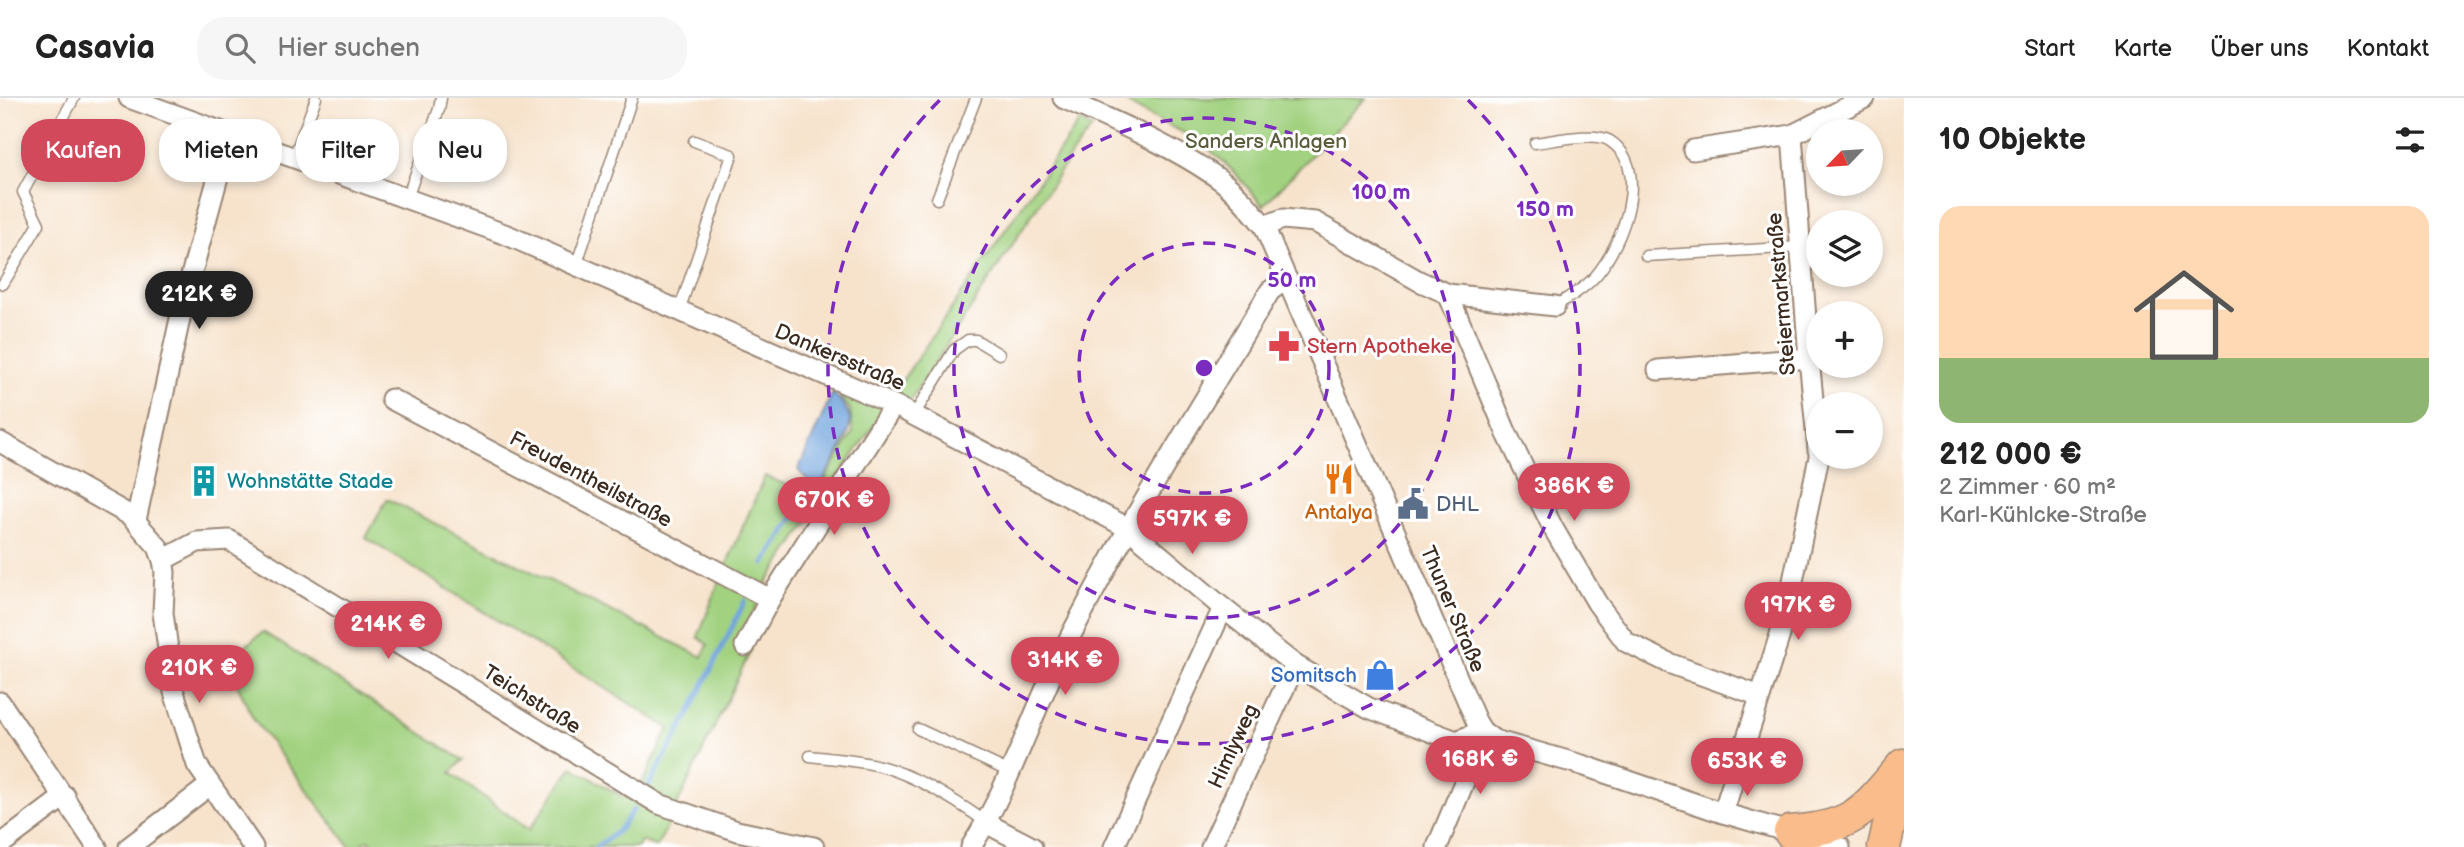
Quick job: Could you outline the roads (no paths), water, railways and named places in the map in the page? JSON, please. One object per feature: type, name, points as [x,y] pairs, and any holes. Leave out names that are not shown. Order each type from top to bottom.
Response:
[{"type":"main road","points":[[1790,832],[1828,828],[1856,816],[1871,803],[1904,763]]},
{"type":"main road","points":[[1884,847],[1904,763]]},
{"type":"street","name":"Dankersstraße","points":[[129,98],[190,119]]},
{"type":"street","name":"Thuner Straße","points":[[1063,98],[1089,104],[1196,164],[1223,182],[1247,204],[1264,226],[1482,731]]},
{"type":"street","points":[[1693,150],[1792,135],[1865,98]]},
{"type":"street","name":"Steiermarkstraße","points":[[1792,135],[1806,321]]},
{"type":"street","name":"Dankersstraße","points":[[282,152],[507,235],[905,410],[1128,528],[1295,665],[1369,708],[1456,741],[1482,731]]},
{"type":"street","points":[[136,520],[183,305],[217,182]]},
{"type":"street","points":[[1264,226],[1283,219],[1315,222],[1419,281],[1448,294],[1555,306]]},
{"type":"street","points":[[971,847],[986,823],[1010,772],[1065,647],[1128,528],[1270,291],[1287,279]]},
{"type":"street","points":[[1448,294],[1507,434],[1553,528],[1597,603],[1626,642],[1671,664],[1760,696]]},
{"type":"street","points":[[1658,370],[1806,358]]},
{"type":"street","name":"Freudentheilstraße","points":[[391,399],[770,599]]},
{"type":"street","points":[[746,646],[770,599],[890,411],[905,410]]},
{"type":"street","points":[[0,442],[136,520],[158,547],[165,572],[163,613],[174,692],[197,765],[253,847]]},
{"type":"street","points":[[1724,813],[1785,619],[1816,469]]},
{"type":"street","name":"Teichstraße","points":[[163,560],[197,542],[229,540],[659,804],[737,831],[814,847]]},
{"type":"street","points":[[1114,847],[1223,608]]},
{"type":"street","name":"Himlyweg","points":[[1211,847],[1295,665]]},
{"type":"street","points":[[0,702],[97,847]]},
{"type":"street","points":[[1437,847],[1475,756],[1482,731],[1494,740],[1582,765],[1724,813],[1840,847]]},
{"type":"street","points":[[129,847],[210,785]]},
{"type":"street","points":[[0,845],[65,796]]},
{"type":"street","points":[[986,823],[1032,847]]},
{"type":"lane","points":[[3,284],[39,224],[23,192],[74,98]]},
{"type":"lane","points":[[294,157],[316,98]]},
{"type":"lane","points":[[407,198],[439,109],[440,98]]},
{"type":"lane","points":[[576,266],[632,98]]},
{"type":"lane","points":[[937,199],[976,98]]},
{"type":"lane","points":[[1535,143],[1595,136],[1610,141],[1624,157],[1633,178],[1632,198],[1613,247],[1598,273],[1582,289],[1555,306]]},
{"type":"lane","points":[[679,312],[732,155],[694,141]]},
{"type":"lane","points":[[1646,256],[1800,247]]},
{"type":"lane","points":[[905,410],[961,343],[976,340],[999,354]]},
{"type":"lane","points":[[918,729],[1010,772]]},
{"type":"lane","points":[[810,757],[856,761],[883,767],[954,801],[986,823]]},
{"type":"water","points":[[833,392],[848,412],[850,427],[843,445],[817,490],[798,470]]},
{"type":"waterway","points":[[764,564],[815,484]]},
{"type":"waterway","points":[[646,790],[689,714],[745,601]]},
{"type":"waterway","points":[[596,847],[618,831],[634,809]]},
{"type":"place","name":"Stern Apotheke","points":[[1284,346]]},
{"type":"place","name":"Antalya","points":[[1339,479]]},
{"type":"place","name":"Wohnstätte Stade","points":[[204,481]]},
{"type":"place","name":"DHL","points":[[1413,504]]},
{"type":"place","name":"Somitsch","points":[[1380,675]]},
{"type":"park label","name":"Sanders Anlagen","points":[[1266,141]]}]
